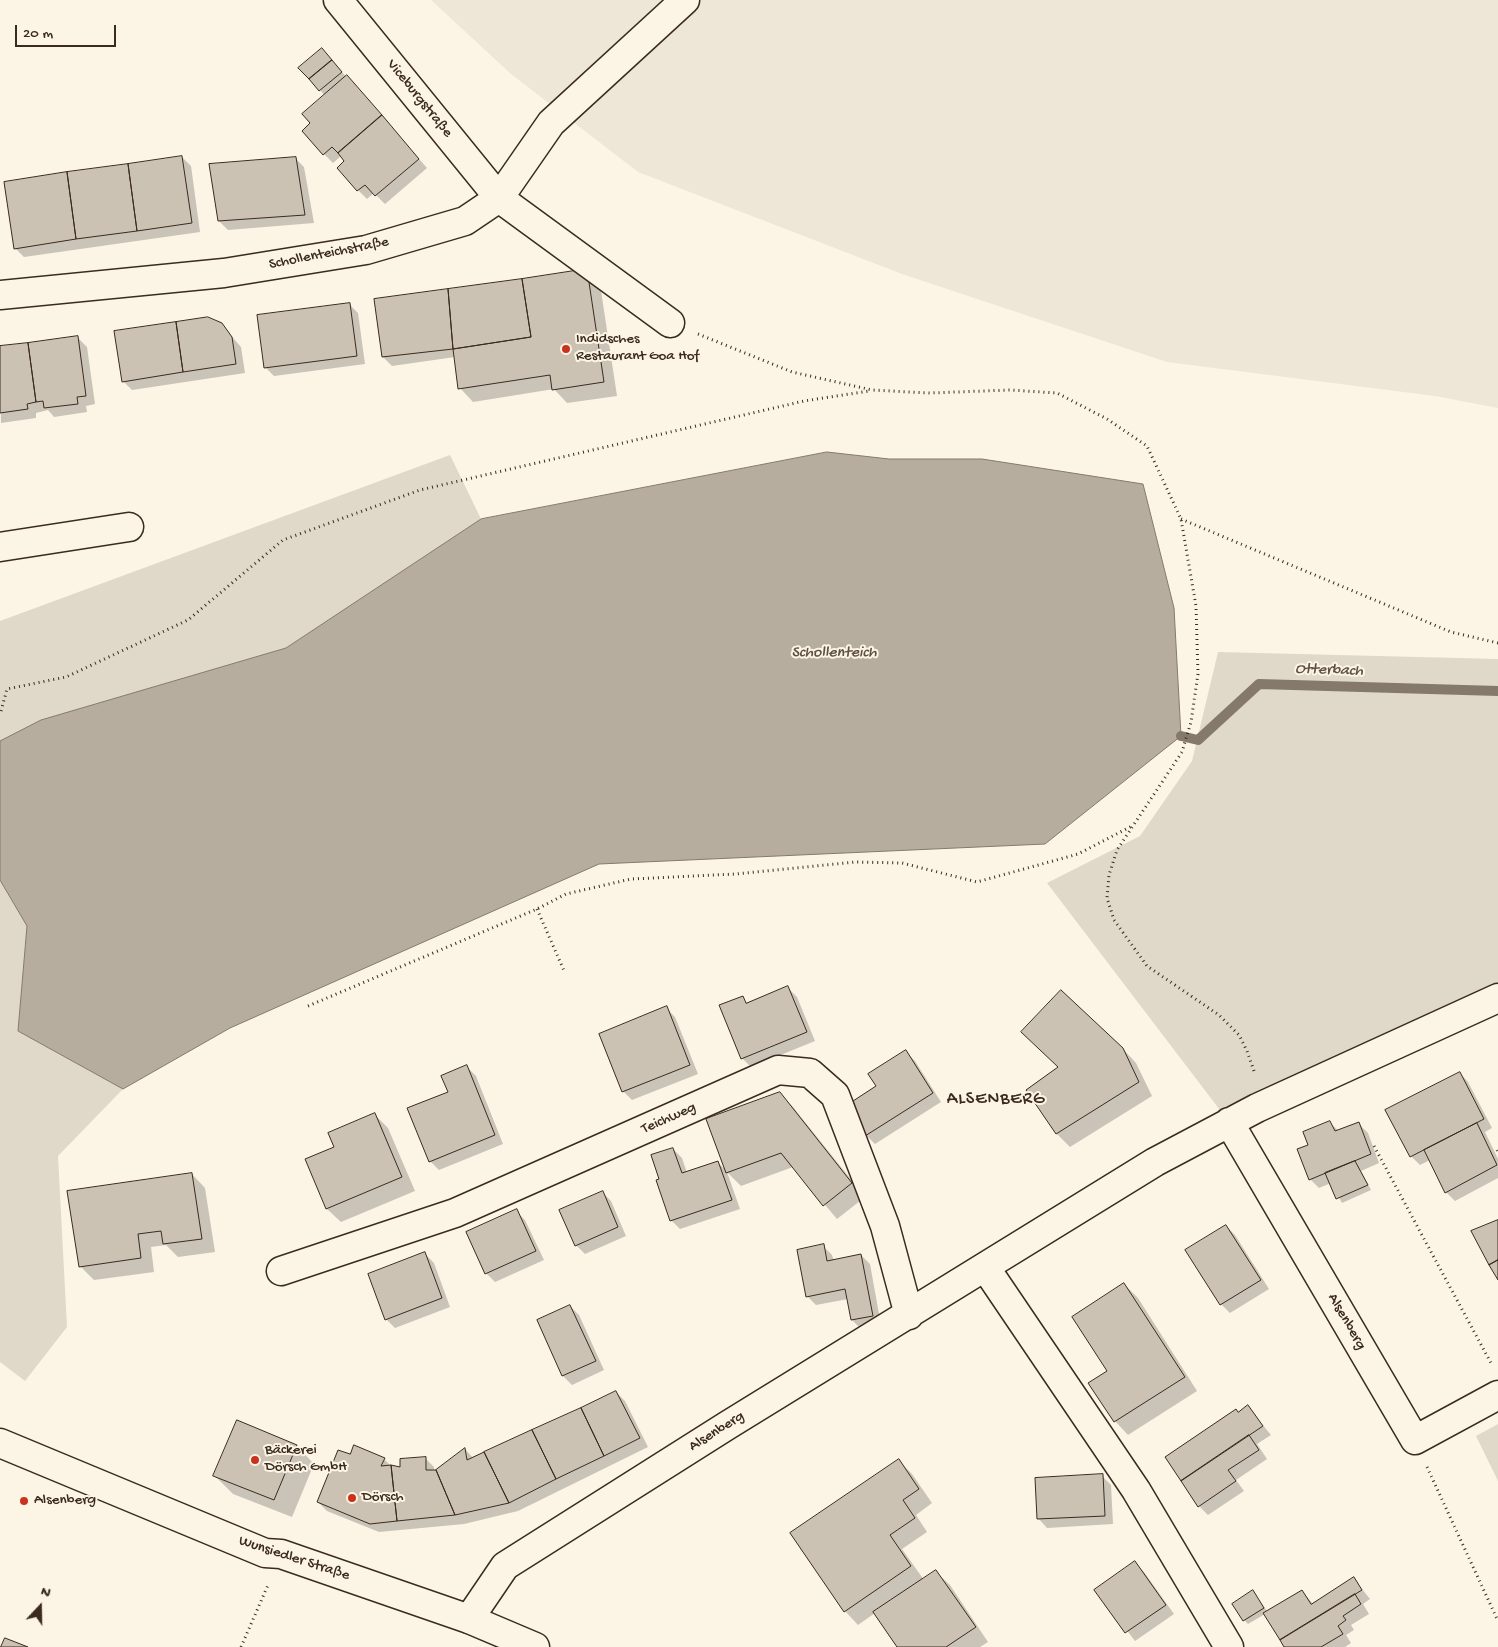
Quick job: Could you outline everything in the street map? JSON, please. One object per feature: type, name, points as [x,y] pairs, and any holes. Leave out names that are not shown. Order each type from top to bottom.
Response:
[{"type":"street","name":"Viceburgstraße","points":[[338,0],[499,198]]},
{"type":"street","points":[[670,323],[499,198],[551,124],[685,0]]},
{"type":"street","name":"Schollenteichstraße","points":[[0,295],[224,273],[366,250],[465,221],[499,198]]},
{"type":"street","points":[[0,547],[129,527]]},
{"type":"street","name":"Alsenberg","points":[[469,1619],[505,1566],[728,1425],[1155,1162],[1257,1108],[1498,998]]},
{"type":"street","name":"Teichweg","points":[[281,1271],[455,1214],[778,1070],[810,1073],[835,1095],[885,1226],[909,1315]]},
{"type":"street","name":"Alsenberg","points":[[1229,1122],[1415,1440]]},
{"type":"street","points":[[985,1267],[1136,1490],[1228,1647]]},
{"type":"street","points":[[1415,1440],[1498,1395]]},
{"type":"street","name":"Wunsiedler Straße","points":[[0,1443],[265,1553],[281,1554],[469,1619],[535,1647]]},
{"type":"path","points":[[670,323],[792,372],[872,390],[930,393],[1010,390],[1057,393],[1107,418],[1147,446],[1181,519],[1196,606],[1198,674],[1191,722],[1182,752],[1117,850],[1109,875],[1107,898],[1114,920],[1147,966],[1219,1015],[1239,1035],[1255,1074],[1257,1108]]},
{"type":"path","points":[[1,711],[7,689],[66,676],[188,620],[283,540],[383,503],[420,490],[594,448],[804,401],[872,390]]},
{"type":"path","points":[[1181,519],[1451,632],[1498,643]]},
{"type":"path","points":[[308,1006],[538,910],[566,894],[631,880],[736,874],[855,862],[902,862],[977,882],[1078,854],[1133,825]]},
{"type":"path","points":[[538,910],[565,972]]},
{"type":"path","points":[[1374,1146],[1493,1368]]},
{"type":"path","points":[[1415,1440],[1498,1621]]},
{"type":"path","points":[[241,1647],[281,1554]]},
{"type":"shaded area","points":[[431,0],[1498,0],[1498,408],[1435,396],[1167,362],[902,274],[638,172],[511,74]]},
{"type":"shaded area","points":[[450,455],[481,519],[286,648],[41,720],[0,741],[0,621]]},
{"type":"shaded area","points":[[1218,652],[1498,659],[1498,998],[1229,1122],[1047,883],[1140,836],[1192,761]]},
{"type":"shaded area","points":[[0,880],[27,926],[18,1031],[123,1089],[58,1156],[67,1327],[25,1381],[0,1362]]},
{"type":"shaded area","points":[[1498,1424],[1498,1481],[1476,1436]]},
{"type":"water","name":"Schollenteich","points":[[827,452],[889,459],[982,459],[1143,484],[1174,608],[1181,736],[1045,844],[599,864],[230,1028],[123,1089],[18,1031],[27,926],[0,880],[0,741],[41,720],[286,648],[481,519]]},
{"type":"building","points":[[322,48],[332,60],[309,79],[298,68]]},
{"type":"building","points":[[332,60],[342,72],[319,91],[309,79]]},
{"type":"building","points":[[347,75],[382,115],[338,153],[332,147],[323,155],[302,131],[310,123],[302,114]]},
{"type":"building","points":[[382,115],[419,159],[375,196],[365,185],[357,191],[337,168],[344,161],[338,153]]},
{"type":"building","points":[[182,156],[192,223],[137,231],[128,164]]},
{"type":"building","points":[[296,157],[305,215],[218,221],[209,164]]},
{"type":"building","points":[[128,164],[137,231],[76,239],[67,172]]},
{"type":"building","points":[[67,172],[76,239],[14,249],[4,182]]},
{"type":"building","points":[[587,269],[604,382],[552,390],[550,375],[458,389],[453,349],[531,337],[522,279]]},
{"type":"building","points":[[522,279],[531,337],[453,349],[448,289]]},
{"type":"building","points":[[448,289],[453,349],[382,357],[374,299]]},
{"type":"building","points":[[350,303],[357,356],[264,368],[257,315]]},
{"type":"building","points":[[208,317],[222,323],[232,337],[236,364],[183,372],[176,322]]},
{"type":"building","points":[[176,322],[183,372],[122,382],[114,331]]},
{"type":"building","points":[[78,336],[86,396],[77,397],[78,404],[44,408],[43,401],[36,402],[28,343]]},
{"type":"building","points":[[28,343],[36,402],[27,404],[28,409],[0,413],[0,346]]},
{"type":"building","points":[[788,986],[807,1032],[741,1059],[719,1005],[743,996],[746,1003]]},
{"type":"building","points":[[1061,990],[1123,1048],[1139,1082],[1056,1134],[1026,1090],[1058,1067],[1021,1032]]},
{"type":"building","points":[[667,1006],[690,1065],[622,1092],[599,1034]]},
{"type":"building","points":[[906,1050],[933,1093],[865,1136],[853,1101],[876,1086],[868,1074]]},
{"type":"building","points":[[467,1065],[495,1135],[429,1162],[407,1108],[448,1092],[441,1076]]},
{"type":"building","points":[[1460,1072],[1484,1119],[1410,1157],[1385,1110]]},
{"type":"building","points":[[780,1092],[852,1183],[823,1206],[781,1153],[726,1173],[706,1119]]},
{"type":"building","points":[[375,1113],[402,1177],[326,1209],[305,1159],[334,1147],[328,1133]]},
{"type":"building","points":[[1330,1121],[1335,1131],[1359,1122],[1371,1154],[1309,1180],[1297,1149],[1308,1145],[1303,1132]]},
{"type":"building","points":[[1477,1123],[1497,1165],[1445,1193],[1424,1150]]},
{"type":"building","points":[[673,1148],[682,1173],[718,1161],[732,1200],[670,1221],[656,1180],[659,1179],[651,1155]]},
{"type":"building","points":[[1355,1161],[1368,1185],[1336,1199],[1325,1173]]},
{"type":"building","points":[[192,1173],[202,1239],[163,1244],[161,1231],[138,1234],[141,1258],[79,1267],[67,1191]]},
{"type":"building","points":[[603,1191],[618,1227],[575,1246],[559,1210]]},
{"type":"building","points":[[517,1209],[536,1251],[485,1274],[466,1232]]},
{"type":"building","points":[[1498,1220],[1498,1260],[1489,1265],[1471,1231]]},
{"type":"building","points":[[1226,1225],[1261,1280],[1220,1305],[1185,1250]]},
{"type":"building","points":[[824,1244],[827,1261],[861,1254],[873,1316],[851,1320],[845,1289],[806,1297],[797,1250]]},
{"type":"building","points":[[425,1252],[442,1298],[385,1320],[368,1274]]},
{"type":"building","points":[[1498,1260],[1498,1280],[1489,1265]]},
{"type":"building","points":[[1124,1283],[1185,1377],[1114,1422],[1088,1383],[1107,1371],[1072,1317]]},
{"type":"building","points":[[570,1305],[596,1361],[562,1376],[537,1320]]},
{"type":"building","points":[[616,1391],[640,1438],[604,1456],[581,1408]]},
{"type":"building","points":[[1248,1405],[1263,1426],[1181,1481],[1165,1457],[1236,1409],[1238,1412]]},
{"type":"building","points":[[581,1408],[604,1456],[556,1479],[532,1430]]},
{"type":"building","name":"Bäckerei Dörsch GmbH","points":[[237,1420],[297,1445],[274,1500],[213,1476]]},
{"type":"building","points":[[532,1430],[556,1479],[509,1503],[484,1452]]},
{"type":"building","points":[[1249,1435],[1259,1450],[1228,1470],[1236,1481],[1198,1507],[1181,1481]]},
{"type":"building","points":[[354,1445],[385,1458],[381,1466],[391,1465],[397,1521],[370,1524],[317,1502],[338,1450],[350,1454]]},
{"type":"building","points":[[465,1448],[467,1460],[484,1452],[509,1503],[455,1515],[436,1470]]},
{"type":"building","points":[[426,1457],[426,1470],[436,1470],[455,1515],[397,1521],[391,1465],[400,1467],[400,1459]]},
{"type":"building","points":[[899,1459],[919,1489],[903,1500],[915,1518],[890,1535],[911,1566],[844,1612],[790,1533]]},
{"type":"building","points":[[1103,1474],[1105,1516],[1037,1519],[1035,1478]]},
{"type":"building","points":[[1135,1561],[1166,1605],[1125,1633],[1094,1590]]},
{"type":"building","points":[[936,1570],[976,1627],[946,1647],[897,1647],[873,1612]]},
{"type":"building","points":[[1354,1577],[1362,1590],[1280,1640],[1263,1613],[1302,1590],[1311,1604]]},
{"type":"building","points":[[1253,1590],[1264,1608],[1243,1621],[1232,1604]]},
{"type":"building","points":[[1355,1594],[1361,1604],[1343,1616],[1346,1620],[1338,1626],[1343,1634],[1321,1647],[1284,1647],[1280,1640]]},
{"type":"building","points":[[5,1638],[28,1647],[1,1647]]},
{"type":"waterway","name":"Otterbach","points":[[1181,736],[1198,740],[1259,684],[1498,691]]},
{"type":"place","name":"Indidsches Restaurant Goa Hof","points":[[566,349]]},
{"type":"place","name":"Bäckerei Dörsch GmbH","points":[[255,1460]]},
{"type":"place","name":"Dörsch","points":[[352,1498]]},
{"type":"place","name":"Alsenberg","points":[[24,1501]]},
{"type":"district","name":"ALSENBERG","points":[[996,1100]]}]
